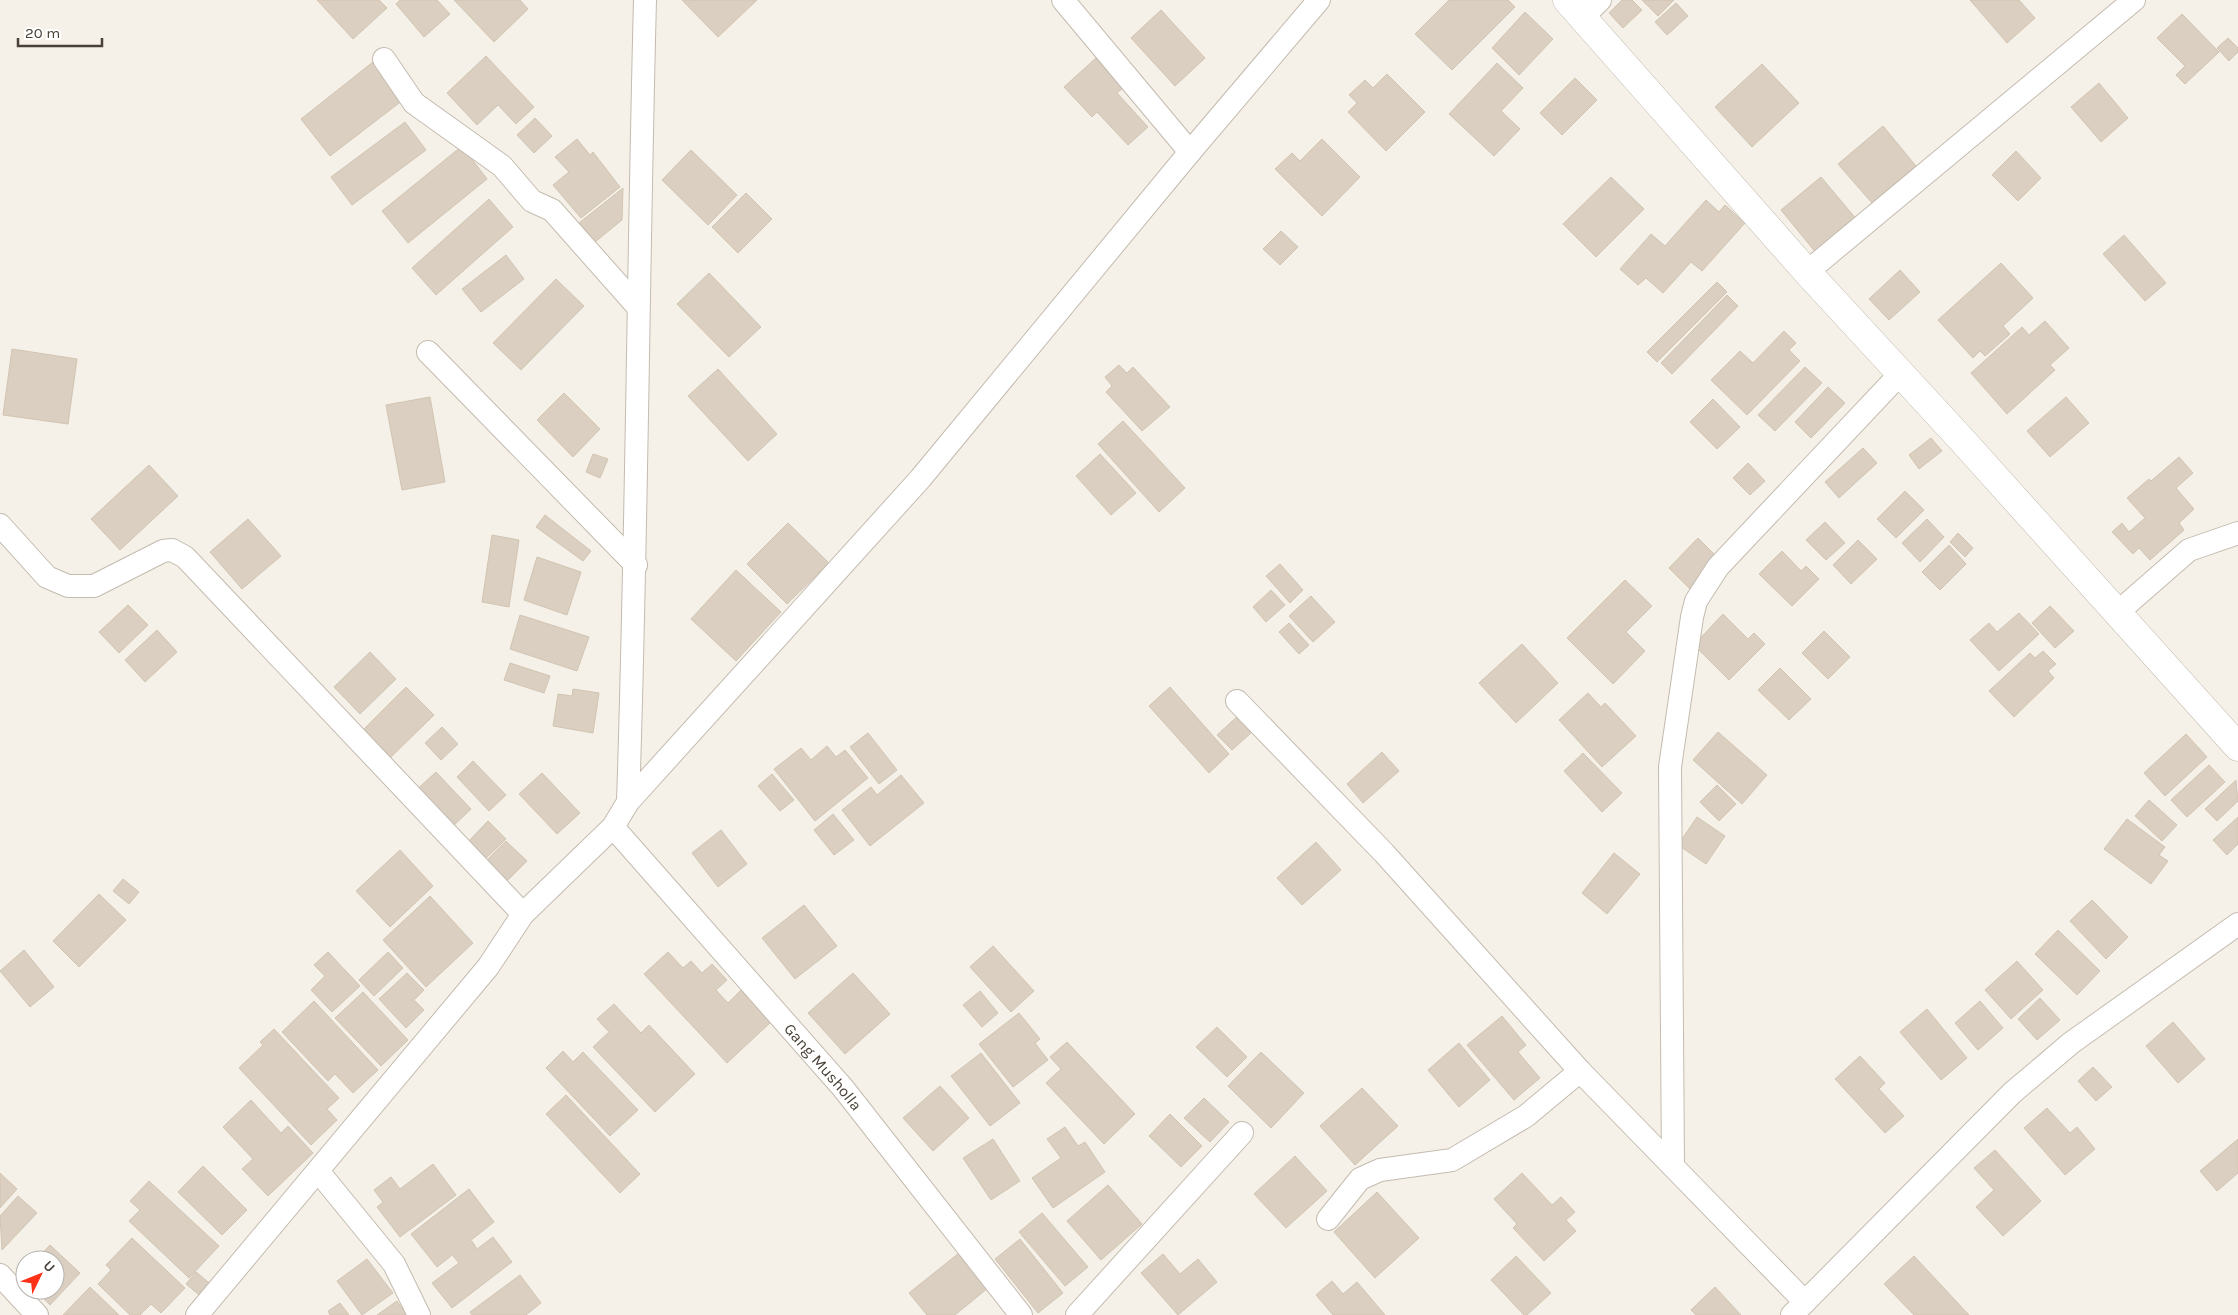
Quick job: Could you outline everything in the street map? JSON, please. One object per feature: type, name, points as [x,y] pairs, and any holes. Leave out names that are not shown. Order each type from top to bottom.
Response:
[{"type":"street","points":[[628,802],[636,565],[637,306],[645,0]]},
{"type":"street","points":[[1063,0],[1190,152]]},
{"type":"street","points":[[197,1315],[488,967],[524,914],[613,827],[628,802],[920,479],[1190,152],[1319,0]]},
{"type":"street","points":[[1813,267],[2134,0]]},
{"type":"street","points":[[1583,6],[1813,267],[1900,374],[2118,612],[2238,747]]},
{"type":"street","points":[[384,58],[414,103],[502,166],[532,201],[552,210],[637,306]]},
{"type":"street","points":[[428,352],[636,565]]},
{"type":"street","points":[[1673,1166],[1670,767],[1696,601],[1718,567],[1900,374]]},
{"type":"street","points":[[0,525],[46,577],[68,586],[94,586],[163,551],[172,550],[185,557],[524,914]]},
{"type":"street","points":[[2118,612],[2189,550],[2238,533]]},
{"type":"street","points":[[1237,701],[1384,853],[1580,1072],[1673,1166],[1798,1308],[2020,1087],[2071,1042],[2238,924]]},
{"type":"street","name":"Gang Musholla","points":[[613,827],[843,1088],[1021,1315]]},
{"type":"street","points":[[1328,1220],[1360,1179],[1380,1170],[1452,1160],[1526,1116],[1580,1072]]},
{"type":"street","points":[[1078,1315],[1242,1133]]},
{"type":"street","points":[[318,1171],[394,1264],[419,1315]]},
{"type":"street","points":[[0,1275],[37,1315]]},
{"type":"building","points":[[317,0],[379,0],[387,8],[353,39]]},
{"type":"building","points":[[400,0],[437,0],[450,14],[424,37],[396,4]]},
{"type":"building","points":[[454,0],[520,0],[528,9],[494,42]]},
{"type":"building","points":[[682,0],[757,0],[718,37]]},
{"type":"building","points":[[1449,0],[1508,0],[1515,7],[1452,70],[1415,34]]},
{"type":"building","points":[[1622,0],[1632,0],[1642,10],[1623,28],[1609,13]]},
{"type":"building","points":[[1642,0],[1674,0],[1658,16]]},
{"type":"building","points":[[1970,0],[2019,0],[2035,18],[2007,43]]},
{"type":"building","points":[[1676,3],[1688,16],[1667,35],[1655,22]]},
{"type":"building","points":[[1161,10],[1205,58],[1175,86],[1131,38]]},
{"type":"building","points":[[1525,12],[1553,39],[1519,75],[1492,48]]},
{"type":"building","points":[[2182,14],[2219,52],[2185,84],[2176,75],[2185,66],[2157,38]]},
{"type":"building","points":[[2228,38],[2238,48],[2238,52],[2229,61],[2217,48]]},
{"type":"building","points":[[486,56],[534,107],[516,124],[498,105],[477,125],[447,93]]},
{"type":"building","points":[[1096,58],[1123,88],[1117,93],[1148,127],[1128,145],[1097,112],[1092,117],[1064,87]]},
{"type":"building","points":[[373,62],[403,100],[330,156],[301,119]]},
{"type":"building","points":[[1497,63],[1523,88],[1501,111],[1520,129],[1494,156],[1449,114]]},
{"type":"building","points":[[1762,64],[1799,103],[1752,147],[1715,107]]},
{"type":"building","points":[[1387,74],[1425,112],[1386,151],[1348,112],[1357,103],[1349,95],[1365,80],[1373,88]]},
{"type":"building","points":[[1575,78],[1597,100],[1562,135],[1540,113]]},
{"type":"building","points":[[2099,83],[2128,118],[2101,142],[2071,107]]},
{"type":"building","points":[[535,118],[552,136],[534,153],[517,135]]},
{"type":"building","points":[[405,122],[426,150],[352,205],[331,177]]},
{"type":"building","points":[[1883,126],[1916,166],[1872,203],[1838,164]]},
{"type":"building","points":[[577,139],[590,155],[593,152],[620,187],[581,218],[553,185],[569,172],[555,157]]},
{"type":"building","points":[[1322,139],[1360,177],[1322,216],[1275,169],[1292,153],[1300,161]]},
{"type":"building","points":[[462,146],[487,179],[408,243],[382,211]]},
{"type":"building","points":[[691,150],[737,195],[708,225],[662,180]]},
{"type":"building","points":[[2016,151],[2041,178],[2018,201],[1992,175]]},
{"type":"building","points":[[1611,177],[1644,209],[1596,257],[1563,224]]},
{"type":"building","points":[[1821,177],[1858,221],[1817,254],[1781,210]]},
{"type":"building","points":[[623,188],[622,220],[595,242],[579,223]]},
{"type":"building","points":[[746,193],[772,219],[738,253],[712,227]]},
{"type":"building","points":[[489,199],[513,227],[436,295],[412,268]]},
{"type":"building","points":[[1706,200],[1719,212],[1725,205],[1745,223],[1702,271],[1691,262],[1663,293],[1646,278],[1638,285],[1620,269],[1651,234],[1665,246]]},
{"type":"building","points":[[1281,231],[1298,247],[1280,265],[1263,249]]},
{"type":"building","points":[[2124,235],[2166,283],[2145,301],[2103,254]]},
{"type":"building","points":[[506,255],[524,279],[481,312],[462,289]]},
{"type":"building","points":[[2001,263],[2033,298],[2003,326],[2010,334],[1985,356],[1980,351],[1973,358],[1938,320]]},
{"type":"building","points":[[1900,270],[1920,292],[1889,320],[1869,299]]},
{"type":"building","points":[[709,273],[761,327],[729,357],[677,304]]},
{"type":"building","points":[[556,279],[584,306],[521,370],[493,343]]},
{"type":"building","points":[[1717,282],[1727,292],[1657,362],[1647,352]]},
{"type":"building","points":[[1727,295],[1738,306],[1672,374],[1661,363]]},
{"type":"building","points":[[2045,321],[2069,348],[2050,365],[2055,370],[2007,414],[1971,373],[2022,327],[2029,335]]},
{"type":"building","points":[[1784,331],[1796,343],[1789,350],[1800,361],[1747,415],[1711,380],[1740,351],[1753,363]]},
{"type":"building","points":[[12,349],[77,359],[68,424],[3,415]]},
{"type":"building","points":[[1119,365],[1127,373],[1133,367],[1170,407],[1142,431],[1106,392],[1112,386],[1105,377]]},
{"type":"building","points":[[1805,367],[1822,383],[1775,431],[1758,415]]},
{"type":"building","points":[[718,369],[777,434],[748,461],[688,396]]},
{"type":"building","points":[[1828,387],[1845,403],[1811,438],[1795,422]]},
{"type":"building","points":[[564,393],[600,429],[573,457],[537,420]]},
{"type":"building","points":[[430,397],[445,482],[402,490],[386,405]]},
{"type":"building","points":[[2066,397],[2089,423],[2050,457],[2027,431]]},
{"type":"building","points":[[1713,399],[1740,427],[1717,449],[1690,422]]},
{"type":"building","points":[[1123,421],[1185,488],[1159,512],[1098,444]]},
{"type":"building","points":[[1931,438],[1942,451],[1919,469],[1909,455]]},
{"type":"building","points":[[1863,448],[1877,463],[1839,498],[1825,482]]},
{"type":"building","points":[[593,454],[608,459],[600,478],[586,472]]},
{"type":"building","points":[[1100,454],[1136,493],[1111,515],[1076,476]]},
{"type":"building","points":[[2179,457],[2193,473],[2176,488],[2194,509],[2179,523],[2184,530],[2150,560],[2139,548],[2133,554],[2112,532],[2122,523],[2129,532],[2145,518],[2127,498],[2149,479],[2151,481]]},
{"type":"building","points":[[1748,463],[1765,481],[1750,495],[1733,478]]},
{"type":"building","points":[[149,465],[178,496],[120,550],[91,519]]},
{"type":"building","points":[[1905,491],[1924,510],[1896,538],[1877,519]]},
{"type":"building","points":[[545,515],[591,551],[583,561],[536,527]]},
{"type":"building","points":[[248,519],[281,556],[242,589],[210,552]]},
{"type":"building","points":[[1927,519],[1944,537],[1920,562],[1902,543]]},
{"type":"building","points":[[1825,522],[1845,543],[1826,560],[1806,540]]},
{"type":"building","points":[[788,523],[829,563],[787,604],[747,564]]},
{"type":"building","points":[[1958,533],[1973,548],[1965,557],[1950,542]]},
{"type":"building","points":[[492,535],[519,540],[509,607],[482,602]]},
{"type":"building","points":[[1698,538],[1720,560],[1691,590],[1669,568]]},
{"type":"building","points":[[1858,540],[1877,559],[1851,584],[1833,565]]},
{"type":"building","points":[[1949,545],[1966,564],[1940,590],[1922,572]]},
{"type":"building","points":[[1782,551],[1801,571],[1806,566],[1819,579],[1792,606],[1759,574]]},
{"type":"building","points":[[537,557],[581,572],[567,615],[524,600]]},
{"type":"building","points":[[1280,564],[1303,590],[1290,603],[1266,576]]},
{"type":"building","points":[[736,570],[781,612],[736,661],[691,619]]},
{"type":"building","points":[[1625,580],[1652,606],[1626,632],[1645,651],[1613,684],[1567,638]]},
{"type":"building","points":[[1271,590],[1285,605],[1266,622],[1253,607]]},
{"type":"building","points":[[1311,596],[1335,622],[1313,642],[1289,616]]},
{"type":"building","points":[[128,605],[148,625],[119,653],[99,632]]},
{"type":"building","points":[[2050,606],[2074,631],[2055,648],[2032,623]]},
{"type":"building","points":[[2019,613],[2039,634],[1999,671],[1970,640],[1989,623],[1997,632]]},
{"type":"building","points":[[1723,614],[1748,639],[1754,633],[1765,644],[1729,680],[1694,645]]},
{"type":"building","points":[[520,615],[589,637],[577,671],[510,649]]},
{"type":"building","points":[[1289,623],[1309,645],[1299,654],[1279,632]]},
{"type":"building","points":[[157,630],[177,652],[145,682],[125,660]]},
{"type":"building","points":[[1824,631],[1850,657],[1828,679],[1802,653]]},
{"type":"building","points":[[1522,644],[1558,683],[1516,723],[1479,683]]},
{"type":"building","points":[[2043,651],[2056,664],[2048,671],[2054,678],[2014,717],[1989,691],[2030,653],[2035,658]]},
{"type":"building","points":[[370,652],[396,679],[360,714],[334,687]]},
{"type":"building","points":[[510,663],[550,676],[544,693],[504,680]]},
{"type":"building","points":[[1780,668],[1811,699],[1789,720],[1758,690]]},
{"type":"building","points":[[406,687],[434,715],[390,758],[363,730]]},
{"type":"building","points":[[1170,687],[1229,754],[1209,773],[1149,706]]},
{"type":"building","points":[[573,689],[599,693],[593,733],[553,726],[558,694],[572,696]]},
{"type":"building","points":[[1588,693],[1601,707],[1605,703],[1636,736],[1602,767],[1559,720]]},
{"type":"building","points":[[1239,715],[1253,731],[1232,750],[1217,735]]},
{"type":"building","points":[[442,727],[458,744],[441,760],[425,743]]},
{"type":"building","points":[[1718,732],[1767,775],[1742,804],[1693,760]]},
{"type":"building","points":[[868,733],[897,770],[879,784],[850,747]]},
{"type":"building","points":[[2186,734],[2207,757],[2165,796],[2144,773]]},
{"type":"building","points":[[827,746],[836,757],[845,750],[868,778],[815,821],[774,769],[801,748],[811,760]]},
{"type":"building","points":[[1382,752],[1399,771],[1363,803],[1347,784]]},
{"type":"building","points":[[1583,753],[1622,793],[1602,812],[1564,771]]},
{"type":"building","points":[[473,761],[506,795],[489,811],[457,777]]},
{"type":"building","points":[[2209,765],[2225,782],[2187,817],[2171,800]]},
{"type":"building","points":[[436,772],[471,809],[449,830],[414,792]]},
{"type":"building","points":[[542,773],[580,813],[557,834],[519,794]]},
{"type":"building","points":[[772,774],[794,800],[780,811],[758,786]]},
{"type":"building","points":[[901,775],[924,803],[870,846],[842,810],[871,787],[877,795]]},
{"type":"building","points":[[2236,780],[2238,801],[2217,821],[2205,809]]},
{"type":"building","points":[[1717,785],[1736,804],[1719,821],[1700,802]]},
{"type":"building","points":[[2149,800],[2177,825],[2162,841],[2135,816]]},
{"type":"building","points":[[833,814],[854,840],[834,855],[814,830]]},
{"type":"building","points":[[1697,817],[1725,836],[1706,864],[1678,845]]},
{"type":"building","points":[[2238,817],[2238,844],[2227,855],[2213,840]]},
{"type":"building","points":[[2127,819],[2165,847],[2159,855],[2168,861],[2151,884],[2104,849]]},
{"type":"building","points":[[488,821],[506,839],[482,862],[465,845]]},
{"type":"building","points":[[721,830],[747,864],[718,887],[692,853]]},
{"type":"building","points":[[506,841],[527,861],[504,884],[483,864]]},
{"type":"building","points":[[1316,842],[1341,870],[1302,905],[1277,878]]},
{"type":"building","points":[[400,850],[433,886],[390,927],[356,891]]},
{"type":"building","points":[[1614,853],[1640,874],[1607,914],[1582,893]]},
{"type":"building","points":[[123,879],[139,892],[129,904],[113,891]]},
{"type":"building","points":[[99,894],[126,920],[79,967],[53,941]]},
{"type":"building","points":[[430,896],[473,943],[426,987],[383,940]]},
{"type":"building","points":[[2092,900],[2128,937],[2106,959],[2070,921]]},
{"type":"building","points":[[804,905],[837,946],[795,979],[762,938]]},
{"type":"building","points":[[2058,930],[2100,971],[2077,995],[2035,954]]},
{"type":"building","points":[[993,946],[1034,991],[1011,1012],[970,967]]},
{"type":"building","points":[[24,950],[54,987],[30,1007],[0,971]]},
{"type":"building","points":[[328,952],[360,986],[332,1012],[311,990],[325,976],[314,965]]},
{"type":"building","points":[[388,952],[403,968],[374,996],[359,980]]},
{"type":"building","points":[[668,952],[683,968],[691,961],[702,973],[712,964],[727,980],[716,990],[728,1003],[741,990],[771,1022],[727,1063],[644,974]]},
{"type":"building","points":[[2017,961],[2043,990],[2011,1019],[1985,990]]},
{"type":"building","points":[[407,973],[424,990],[414,1000],[424,1010],[406,1028],[379,999]]},
{"type":"building","points":[[853,973],[890,1014],[845,1054],[808,1013]]},
{"type":"building","points":[[980,991],[998,1013],[982,1027],[963,1005]]},
{"type":"building","points":[[363,992],[408,1040],[381,1066],[335,1018]]},
{"type":"building","points":[[2040,998],[2060,1020],[2037,1040],[2018,1019]]},
{"type":"building","points":[[314,1001],[378,1070],[353,1093],[335,1074],[328,1081],[282,1032]]},
{"type":"building","points":[[1980,1001],[2003,1028],[1978,1050],[1955,1023]]},
{"type":"building","points":[[614,1004],[641,1033],[649,1025],[695,1074],[655,1112],[593,1047],[609,1032],[597,1019]]},
{"type":"building","points":[[1927,1009],[1967,1058],[1941,1080],[1900,1032]]},
{"type":"building","points":[[1019,1013],[1040,1039],[1035,1043],[1048,1060],[1013,1087],[979,1044]]},
{"type":"building","points":[[1502,1016],[1526,1045],[1518,1052],[1540,1078],[1514,1100],[1467,1045]]},
{"type":"building","points":[[2173,1022],[2205,1059],[2178,1083],[2146,1046]]},
{"type":"building","points":[[1217,1027],[1247,1057],[1227,1077],[1196,1047]]},
{"type":"building","points":[[274,1029],[339,1098],[327,1109],[337,1120],[311,1145],[239,1068],[263,1045],[260,1042]]},
{"type":"building","points":[[1067,1042],[1135,1114],[1104,1144],[1046,1083],[1061,1069],[1050,1057]]},
{"type":"building","points":[[1459,1043],[1490,1080],[1459,1107],[1428,1070]]},
{"type":"building","points":[[563,1051],[573,1062],[583,1052],[638,1110],[610,1136],[546,1068]]},
{"type":"building","points":[[1261,1052],[1304,1093],[1271,1128],[1228,1086]]},
{"type":"building","points":[[981,1053],[1020,1103],[990,1126],[951,1076]]},
{"type":"building","points":[[1860,1056],[1885,1083],[1879,1089],[1904,1116],[1885,1133],[1835,1079]]},
{"type":"building","points":[[2093,1067],[2112,1087],[2096,1101],[2078,1081]]},
{"type":"building","points":[[940,1086],[969,1118],[933,1151],[903,1118]]},
{"type":"building","points":[[1362,1088],[1398,1126],[1355,1165],[1320,1126]]},
{"type":"building","points":[[566,1095],[640,1174],[620,1193],[546,1114]]},
{"type":"building","points":[[1204,1098],[1229,1122],[1210,1142],[1184,1118]]},
{"type":"building","points":[[251,1100],[281,1133],[288,1126],[313,1153],[268,1196],[242,1169],[253,1159],[223,1127]]},
{"type":"building","points":[[2047,1108],[2070,1133],[2077,1127],[2095,1149],[2065,1175],[2024,1128]]},
{"type":"building","points":[[1170,1114],[1202,1146],[1181,1167],[1149,1136]]},
{"type":"building","points":[[1065,1127],[1078,1146],[1085,1142],[1105,1172],[1053,1208],[1032,1178],[1061,1158],[1047,1139]]},
{"type":"building","points":[[993,1139],[1020,1181],[991,1200],[963,1158]]},
{"type":"building","points":[[2238,1139],[2238,1173],[2217,1191],[2200,1171]]},
{"type":"building","points":[[1995,1150],[2041,1201],[2003,1236],[1976,1207],[1994,1190],[1974,1168]]},
{"type":"building","points":[[1295,1156],[1327,1191],[1286,1228],[1254,1194]]},
{"type":"building","points":[[433,1164],[456,1195],[400,1237],[377,1207],[383,1202],[374,1190],[391,1177],[400,1189]]},
{"type":"building","points":[[203,1166],[247,1210],[222,1235],[178,1192]]},
{"type":"building","points":[[0,1173],[17,1189],[0,1208]]},
{"type":"building","points":[[1522,1173],[1552,1205],[1561,1197],[1575,1212],[1566,1220],[1576,1231],[1544,1261],[1513,1228],[1517,1224],[1494,1199]]},
{"type":"building","points":[[149,1181],[219,1246],[189,1278],[129,1221],[140,1210],[130,1201]]},
{"type":"building","points":[[1108,1185],[1142,1224],[1101,1260],[1067,1221]]},
{"type":"building","points":[[469,1189],[494,1222],[437,1267],[411,1234]]},
{"type":"building","points":[[1377,1192],[1419,1238],[1375,1278],[1334,1232]]},
{"type":"building","points":[[18,1196],[37,1213],[2,1250],[0,1216]]},
{"type":"building","points":[[1042,1213],[1088,1267],[1065,1286],[1019,1232]]},
{"type":"building","points":[[493,1237],[512,1262],[452,1308],[432,1283],[459,1263],[453,1256],[472,1241],[477,1249]]},
{"type":"building","points":[[132,1238],[185,1288],[161,1313],[151,1304],[140,1315],[130,1315],[98,1284],[111,1270],[106,1265]]},
{"type":"building","points":[[1020,1239],[1063,1293],[1038,1313],[995,1259]]},
{"type":"building","points":[[50,1245],[55,1250],[45,1250]]},
{"type":"building","points":[[959,1253],[988,1288],[955,1315],[927,1315],[909,1293]]},
{"type":"building","points":[[1163,1254],[1180,1274],[1198,1259],[1217,1282],[1178,1315],[1141,1273]]},
{"type":"building","points":[[1516,1256],[1551,1293],[1527,1315],[1524,1315],[1491,1280]]},
{"type":"building","points":[[1914,1256],[1969,1315],[1914,1315],[1884,1284]]},
{"type":"building","points":[[65,1259],[80,1273],[65,1289]]},
{"type":"building","points":[[367,1259],[393,1293],[362,1315],[337,1281]]},
{"type":"building","points":[[196,1272],[214,1287],[204,1299],[186,1284]]},
{"type":"building","points":[[520,1275],[541,1303],[526,1315],[472,1315],[470,1312]]},
{"type":"building","points":[[1332,1281],[1343,1294],[1357,1282],[1385,1315],[1333,1315],[1316,1295]]},
{"type":"building","points":[[90,1287],[119,1315],[63,1315]]},
{"type":"building","points":[[1715,1287],[1741,1315],[1696,1315],[1691,1310]]},
{"type":"building","points":[[45,1300],[55,1300],[50,1305]]},
{"type":"building","points":[[397,1301],[407,1315],[377,1315]]},
{"type":"building","points":[[340,1303],[349,1315],[330,1315],[328,1311]]}]
